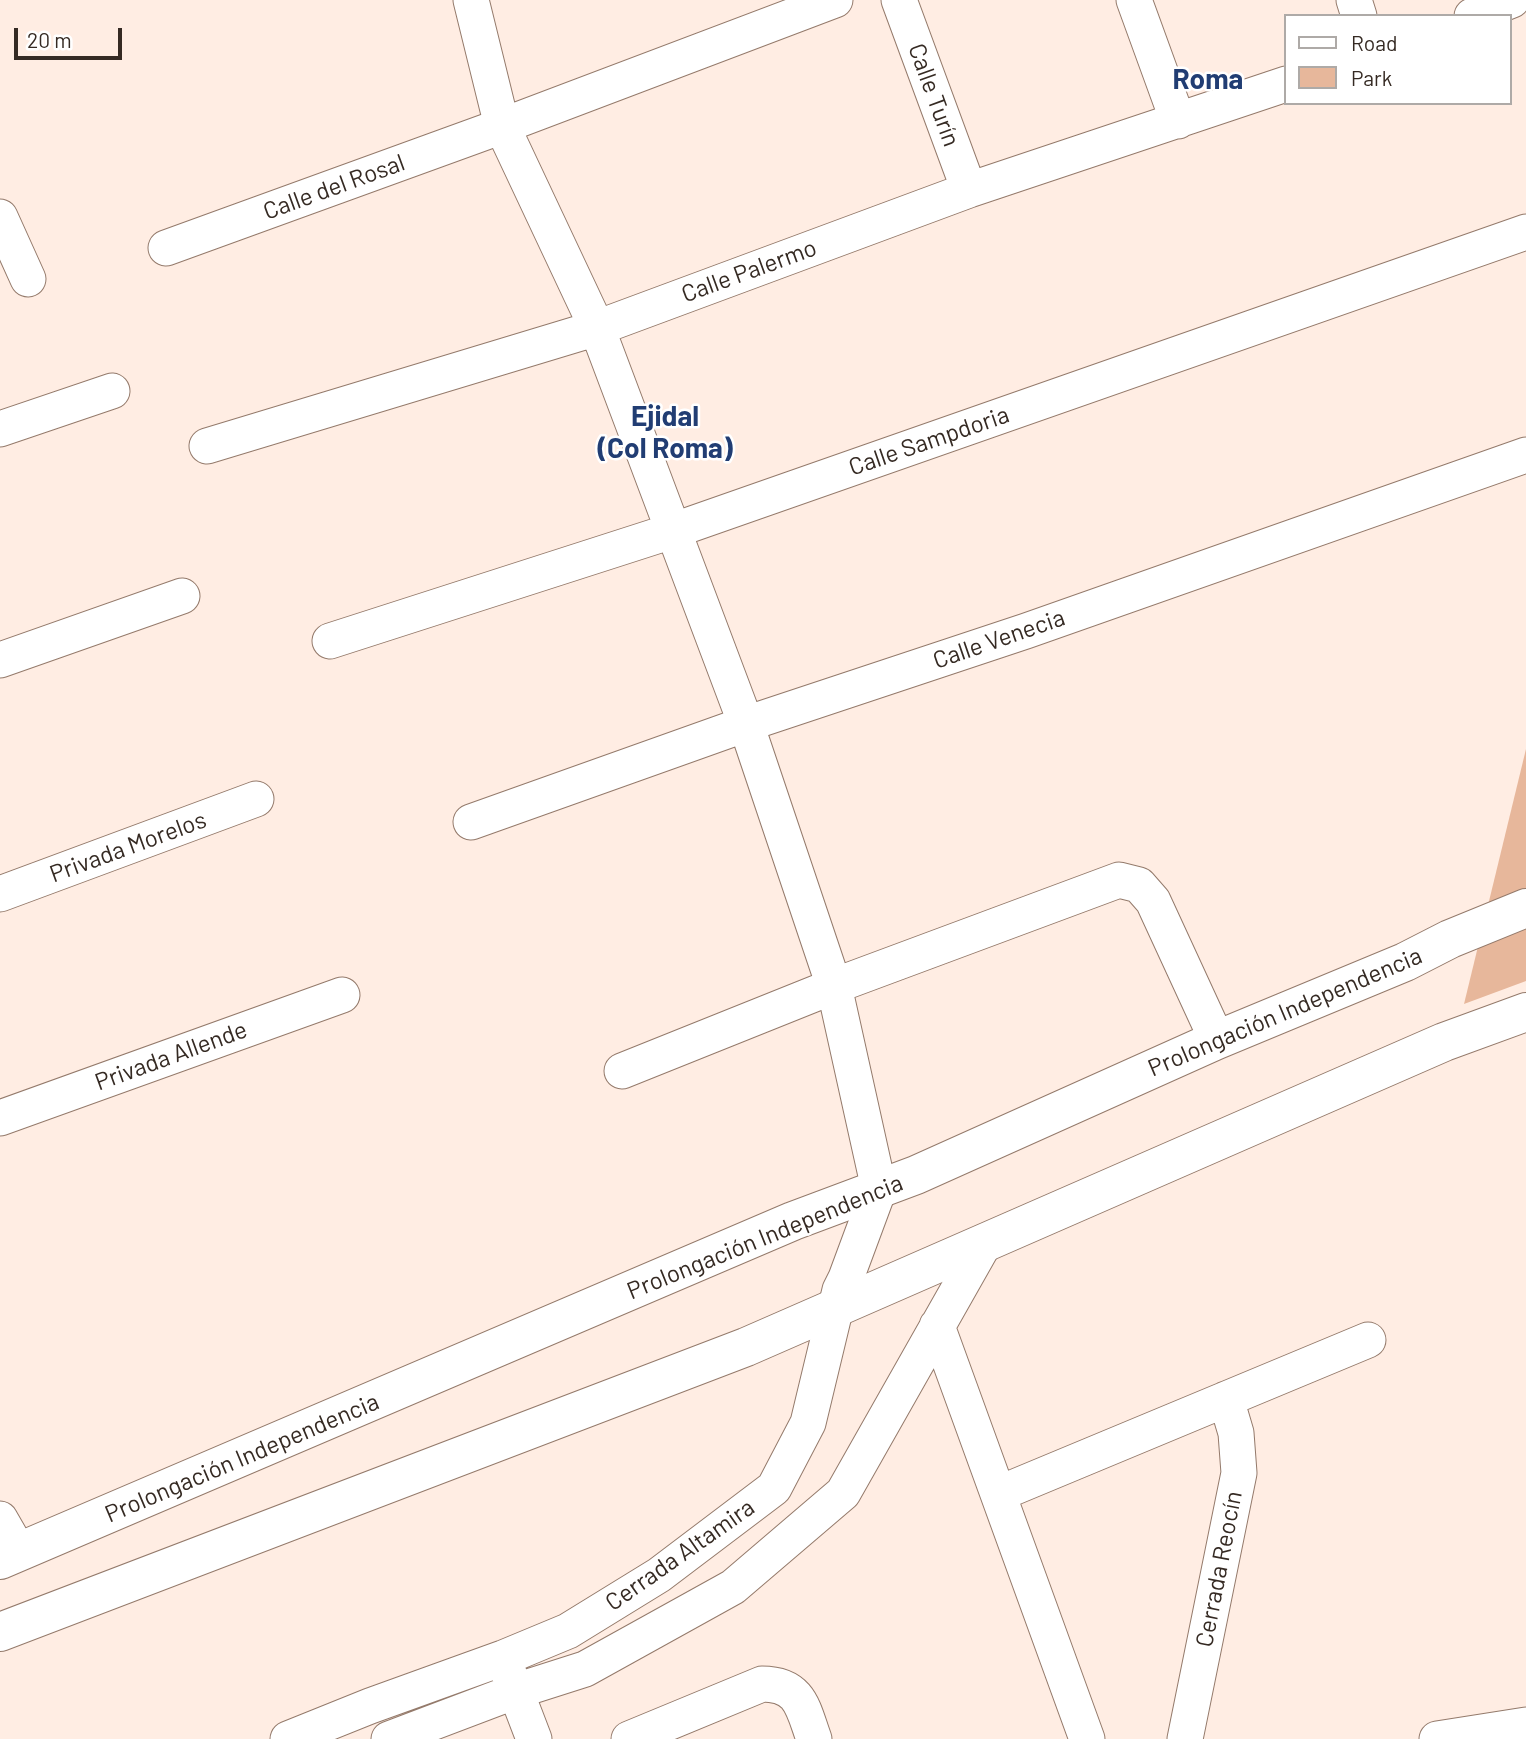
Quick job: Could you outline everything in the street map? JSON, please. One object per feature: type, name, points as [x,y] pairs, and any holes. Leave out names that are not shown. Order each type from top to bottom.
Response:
[{"type":"street","points":[[471,0],[502,126],[597,328],[746,724],[834,986],[879,1188]]},
{"type":"street","name":"Calle del Rosal","points":[[166,248],[502,126],[835,0]]},
{"type":"street","name":"Calle Turín","points":[[899,0],[969,190]]},
{"type":"street","points":[[1133,0],[1178,121]]},
{"type":"street","points":[[1477,14],[1513,0]]},
{"type":"street","name":"Calle Palermo","points":[[208,446],[597,328],[969,190],[1284,85]]},
{"type":"street","points":[[0,217],[28,279]]},
{"type":"street","name":"Calle Sampdoria","points":[[330,641],[672,531],[1526,232]]},
{"type":"street","points":[[0,429],[112,391]]},
{"type":"street","name":"Calle Venecia","points":[[471,822],[746,724],[1026,631],[1526,455]]},
{"type":"street","points":[[0,660],[181,596]]},
{"type":"street","name":"Privada Morelos","points":[[0,894],[257,799]]},
{"type":"street","points":[[622,1071],[834,986],[1119,880],[1139,885],[1153,901],[1217,1040]]},
{"type":"street","name":"Prolongación Independencia","points":[[9,1556],[793,1222],[916,1175],[1217,1040],[1377,974],[1450,939],[1526,908]]},
{"type":"street","name":"Privada Allende","points":[[0,1118],[342,995]]},
{"type":"street","points":[[0,1632],[746,1347],[1444,1042],[1526,1012]]},
{"type":"street","name":"Cerrada Altamira","points":[[288,1739],[568,1631],[659,1575],[774,1488],[807,1423],[834,1309],[879,1188]]},
{"type":"street","name":"Cerrada Altamira","points":[[389,1739],[516,1691],[585,1669],[733,1587],[843,1493],[984,1244]]},
{"type":"street","points":[[937,1326],[1087,1739]]},
{"type":"street","points":[[998,1494],[1368,1340]]},
{"type":"street","name":"Cerrada Reocín","points":[[1185,1739],[1238,1473],[1236,1433],[1226,1399]]},
{"type":"street","points":[[0,1520],[9,1556]]},
{"type":"street","points":[[503,1658],[534,1739]]},
{"type":"street","points":[[629,1739],[762,1684],[772,1684],[780,1685],[798,1697],[814,1739]]},
{"type":"street","points":[[1437,1739],[1526,1726]]},
{"type":"green space","points":[[1526,749],[1526,981],[1464,1004]]},
{"type":"district","name":"Roma","points":[[1208,80]]},
{"type":"district","name":"Ejidal (Col Roma)","points":[[665,433]]}]
